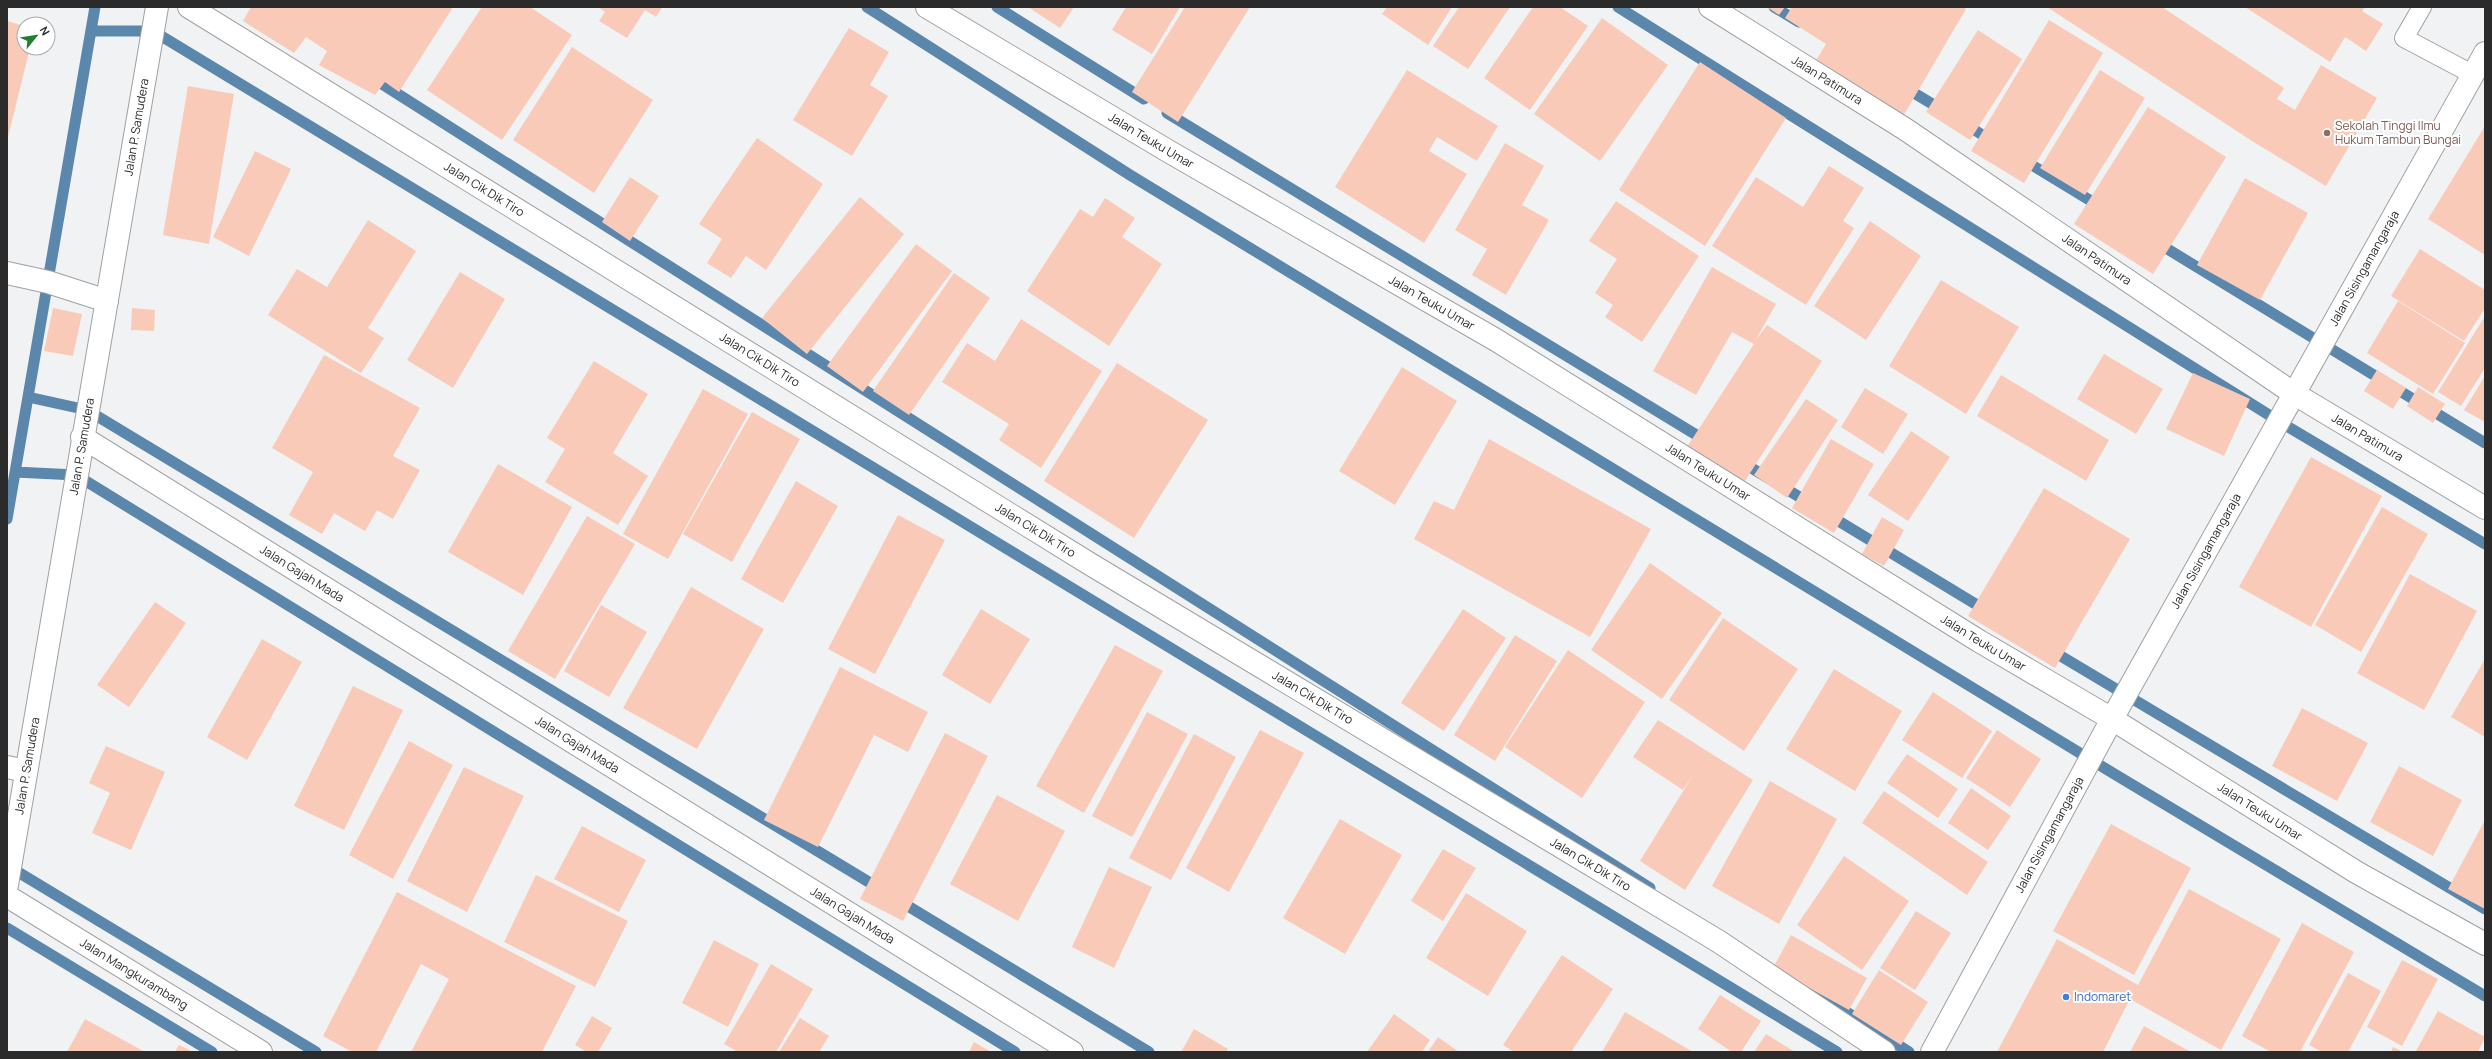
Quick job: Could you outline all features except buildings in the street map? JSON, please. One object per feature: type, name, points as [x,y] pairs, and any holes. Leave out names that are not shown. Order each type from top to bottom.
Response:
[{"type":"street","name":"Jalan P. Samudera","points":[[7,885],[17,769],[107,301],[157,7]]},
{"type":"street","name":"Jalan Cik Dik Tiro","points":[[189,7],[1090,564],[1718,941],[1884,1052]]},
{"type":"street","name":"Jalan Teuku Umar","points":[[927,7],[1168,151],[1496,340],[1979,641],[2112,719],[2356,872],[2485,944]]},
{"type":"street","name":"Jalan Patimura","points":[[1710,7],[1905,129],[2293,393],[2485,508]]},
{"type":"street","name":"Jalan Sisingamangaraja","points":[[1932,1052],[2112,719],[2293,393],[2474,75],[2485,53]]},
{"type":"street","points":[[7,273],[42,280],[107,301]]},
{"type":"street","name":"Jalan Gajah Mada","points":[[82,437],[1072,1052]]},
{"type":"street","name":"Jalan Mangkurambang","points":[[7,896],[261,1052]]},
{"type":"lane","points":[[2422,7],[2404,38],[2474,75]]},
{"type":"waterway","points":[[7,519],[95,7]]},
{"type":"waterway","points":[[867,7],[1130,175],[2116,775],[2485,996]]},
{"type":"waterway","points":[[997,7],[1144,99]]},
{"type":"waterway","points":[[1618,7],[2285,425],[2485,544]]},
{"type":"waterway","points":[[1774,7],[1799,22]]},
{"type":"waterway","points":[[91,31],[153,31],[1837,1052]]},
{"type":"waterway","points":[[371,77],[1650,888]]},
{"type":"waterway","points":[[1904,87],[1944,111]]},
{"type":"waterway","points":[[1167,113],[1708,442]]},
{"type":"waterway","points":[[1964,123],[1993,142]]},
{"type":"waterway","points":[[2022,159],[2101,207]]},
{"type":"waterway","points":[[2156,242],[2485,443]]},
{"type":"waterway","points":[[28,397],[87,410],[882,890]]},
{"type":"waterway","points":[[1740,461],[1811,504]]},
{"type":"waterway","points":[[15,472],[76,475],[1015,1052]]},
{"type":"waterway","points":[[1827,514],[1987,611]]},
{"type":"waterway","points":[[2049,649],[2485,909]]},
{"type":"waterway","points":[[8,866],[316,1052]]},
{"type":"waterway","points":[[898,900],[1149,1052]]},
{"type":"waterway","points":[[7,928],[212,1052]]},
{"type":"waterway","points":[[1792,977],[1909,1052]]},
{"type":"place","name":"Sekolah Tinggi Ilmu Hukum Tambun Bungai","points":[[2327,133]]},
{"type":"place","name":"Indomaret","points":[[2066,997]]}]
